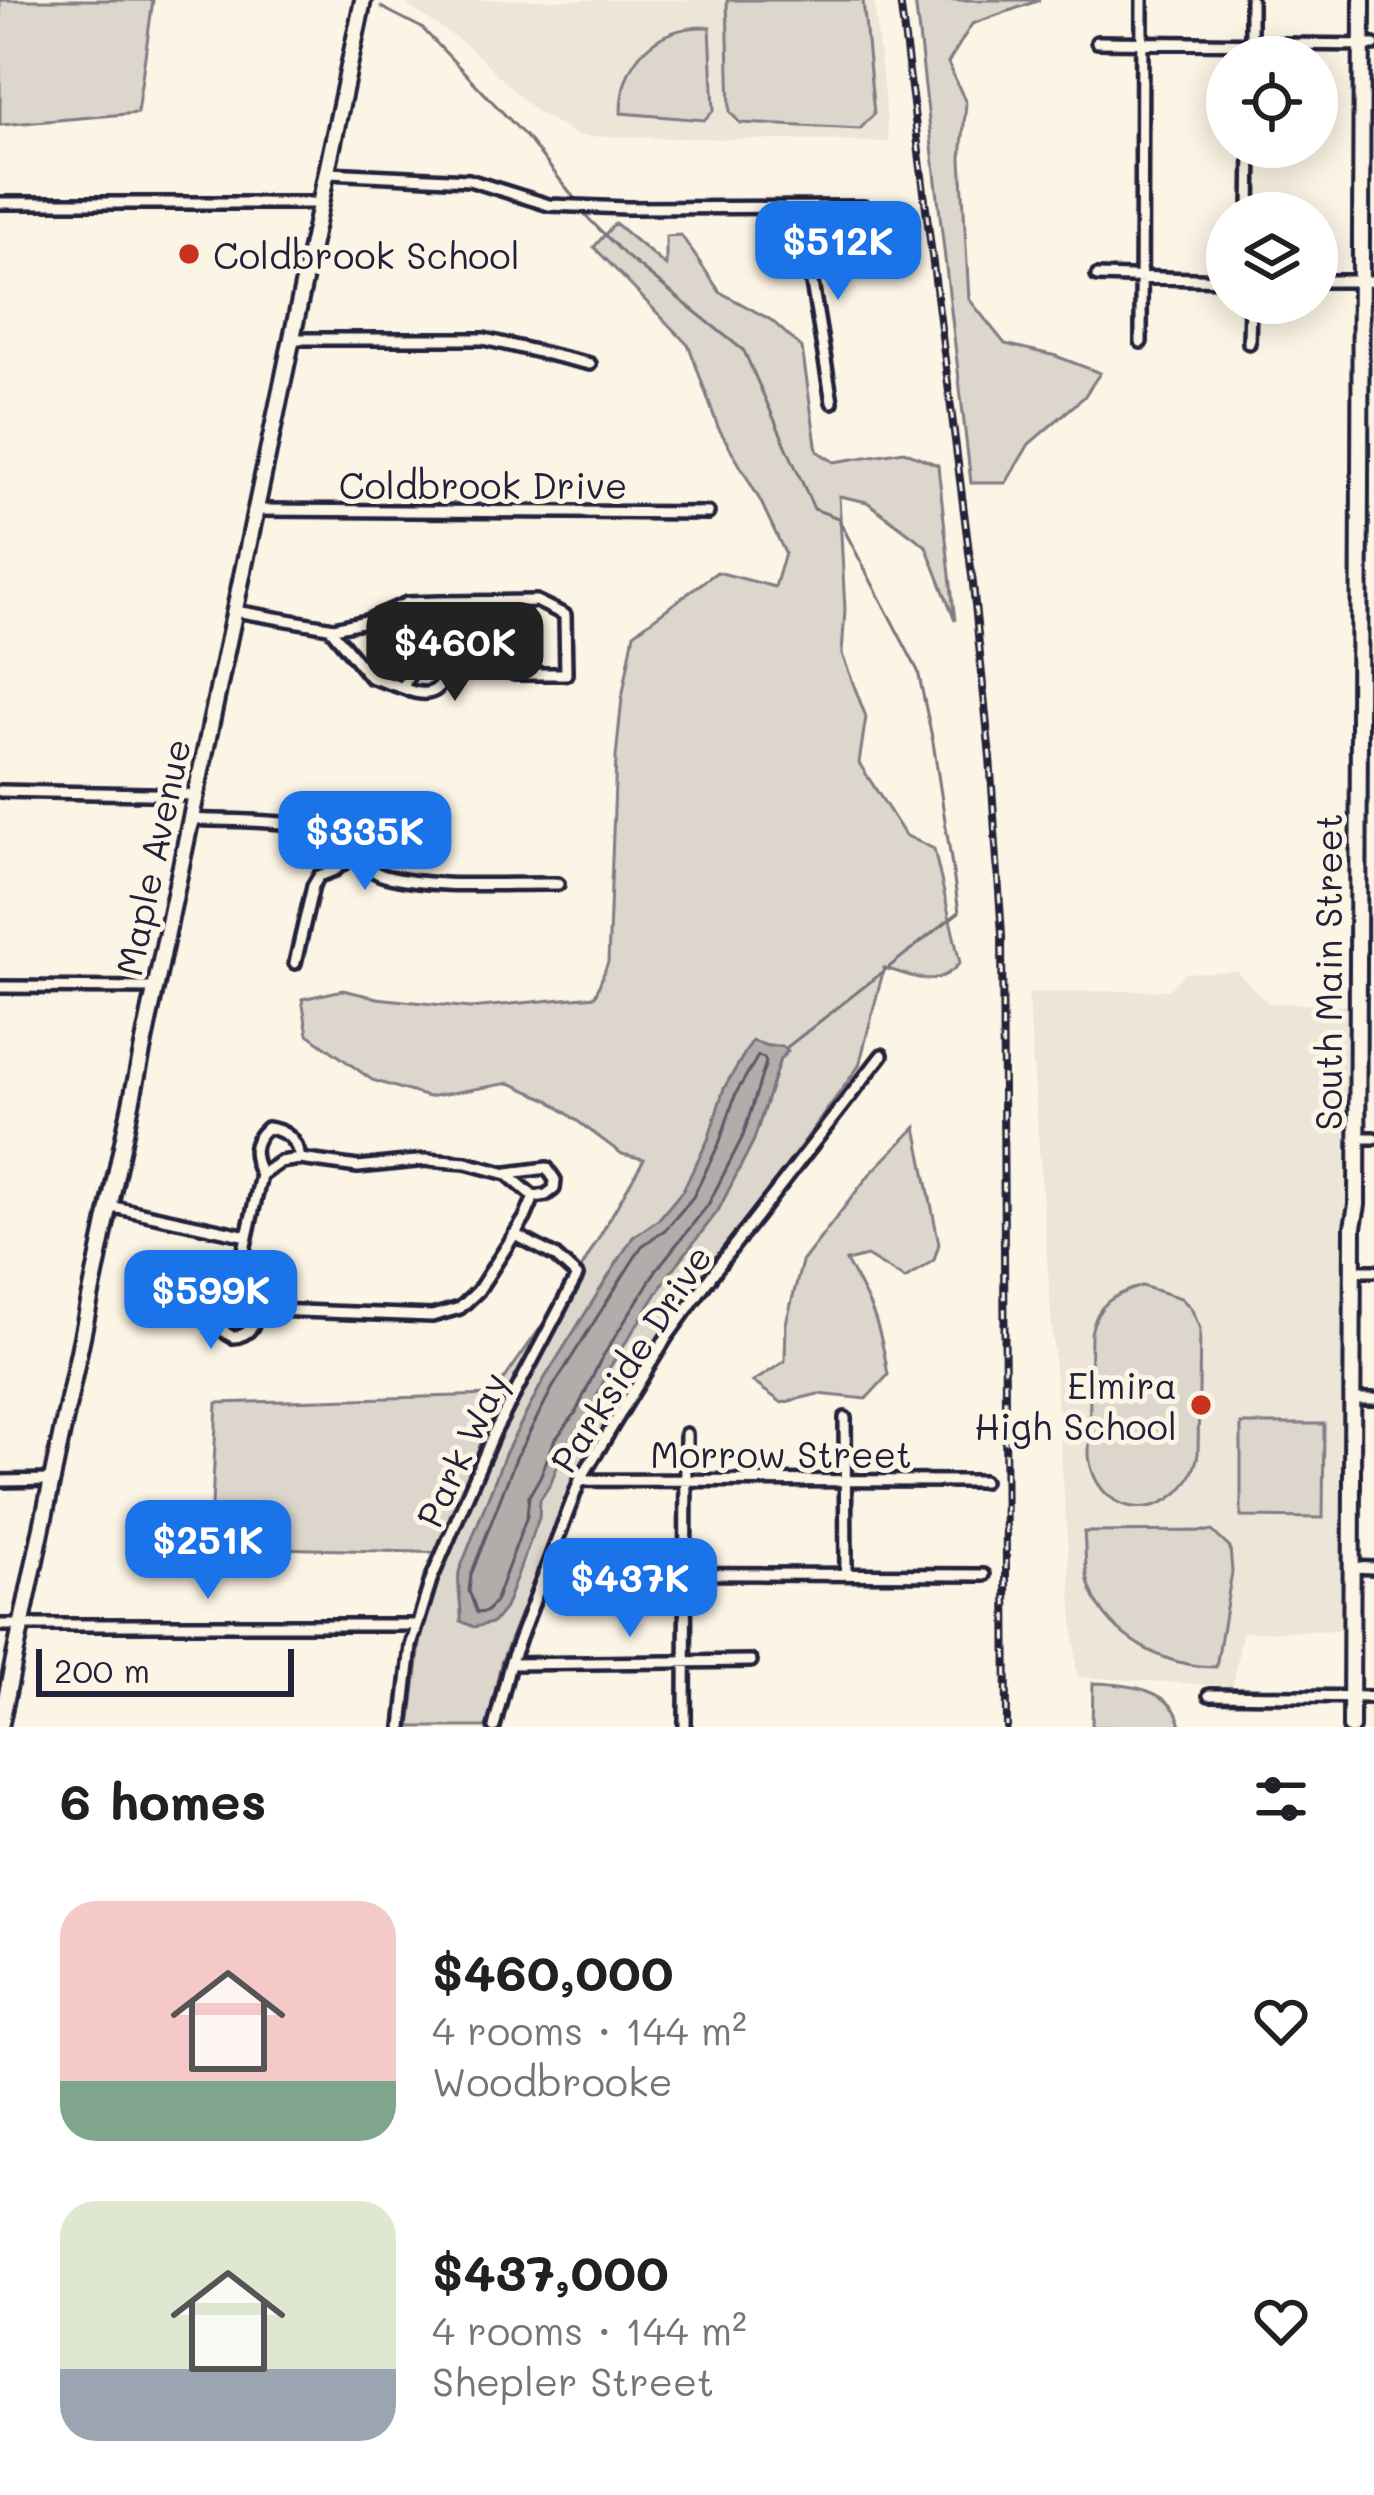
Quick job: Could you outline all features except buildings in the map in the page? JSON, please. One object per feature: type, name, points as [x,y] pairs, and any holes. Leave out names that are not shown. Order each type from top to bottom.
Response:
[{"type":"main road","name":"Maple Avenue","points":[[0,1727],[363,0]]},
{"type":"main road","name":"South Main Street","points":[[1351,1727],[1356,950],[1366,808],[1368,45],[1362,0]]},
{"type":"street","points":[[1141,342],[1142,0]]},
{"type":"street","points":[[1251,0],[1251,36]]},
{"type":"street","points":[[1097,42],[1206,44]]},
{"type":"street","points":[[1338,45],[1368,45]]},
{"type":"street","points":[[328,173],[469,180],[549,205],[864,207]]},
{"type":"street","points":[[0,203],[319,203]]},
{"type":"street","points":[[806,208],[812,283],[832,402]]},
{"type":"street","points":[[1097,276],[1206,280]]},
{"type":"street","points":[[1250,324],[1250,343]]},
{"type":"street","points":[[291,339],[484,339],[590,364]]},
{"type":"street","name":"Coldbrook Drive","points":[[257,510],[708,513]]},
{"type":"street","points":[[328,627],[370,676],[422,694],[433,693],[443,673],[436,660],[441,602]]},
{"type":"street","points":[[236,611],[328,627],[366,621],[407,603],[536,602],[565,615],[566,674],[514,674]]},
{"type":"street","points":[[403,688],[414,664],[436,660]]},
{"type":"street","points":[[0,790],[196,795]]},
{"type":"street","points":[[191,819],[310,825],[340,839],[367,869],[389,878],[558,884]]},
{"type":"street","points":[[295,963],[313,886],[319,876],[354,854]]},
{"type":"street","points":[[1356,950],[1374,950]]},
{"type":"street","points":[[0,987],[156,988]]},
{"type":"street","name":"Parkside Drive","points":[[494,1727],[510,1664],[580,1480],[666,1338],[882,1055]]},
{"type":"street","points":[[260,1306],[247,1333],[233,1337],[221,1332],[218,1317],[239,1280],[262,1175],[253,1151],[256,1139],[267,1128],[279,1129],[298,1145],[300,1159]]},
{"type":"street","points":[[1356,1138],[1374,1138]]},
{"type":"street","points":[[262,1175],[280,1162],[300,1159],[358,1167],[426,1160],[466,1163],[507,1174],[548,1168],[554,1189],[534,1197],[507,1174]]},
{"type":"street","points":[[239,1280],[249,1300],[273,1310],[439,1315],[460,1308],[478,1291],[534,1197]]},
{"type":"street","points":[[110,1207],[247,1236]]},
{"type":"street","name":"Park Way","points":[[402,1727],[416,1625],[431,1580],[494,1433],[577,1276],[555,1256],[514,1234]]},
{"type":"street","points":[[1354,1271],[1374,1271]]},
{"type":"street","points":[[1352,1399],[1374,1399]]},
{"type":"street","points":[[845,1418],[846,1574]]},
{"type":"street","points":[[685,1727],[686,1434]]},
{"type":"street","points":[[0,1481],[52,1480]]},
{"type":"street","name":"Morrow Street","points":[[580,1480],[983,1481]]},
{"type":"street","points":[[1350,1567],[1374,1568]]},
{"type":"street","points":[[544,1573],[983,1575]]},
{"type":"street","points":[[0,1625],[416,1625]]},
{"type":"street","points":[[510,1664],[751,1661]]},
{"type":"street","points":[[1209,1695],[1374,1697]]},
{"type":"shaded area","points":[[0,0],[153,0],[137,113],[0,125]]},
{"type":"shaded area","points":[[404,0],[874,0],[889,142],[577,136],[534,110],[468,46]]},
{"type":"shaded area","points":[[727,0],[863,0],[874,114],[860,129],[740,123],[730,112]]},
{"type":"shaded area","points":[[915,0],[1040,0],[972,24],[948,63],[966,103],[961,158],[969,299],[1005,344],[1100,373],[1084,397],[1029,444],[1006,483],[971,483]]},
{"type":"shaded area","points":[[710,27],[714,110],[704,120],[621,113],[627,76],[646,49],[674,32]]},
{"type":"shaded area","points":[[615,223],[666,266],[666,236],[681,235],[720,292],[771,320],[802,348],[817,451],[834,462],[904,451],[938,465],[955,621],[926,546],[867,502],[839,496],[845,610],[842,654],[866,717],[859,763],[905,835],[934,849],[960,963],[933,979],[884,968],[859,1066],[665,1333],[574,1479],[501,1663],[487,1727],[410,1727],[422,1628],[448,1553],[210,1546],[217,1403],[493,1395],[577,1276],[644,1159],[622,1154],[549,1100],[510,1083],[428,1097],[372,1080],[308,1034],[302,999],[343,990],[470,1008],[595,996],[608,962],[616,757],[634,633],[717,572],[775,587],[785,553],[718,427],[689,346],[594,247]]},
{"type":"shaded area","name":"Elmira High School","points":[[1236,971],[1268,1003],[1346,1005],[1344,1630],[1242,1632],[1233,1686],[1077,1677],[1028,993],[1168,990],[1185,973]]},
{"type":"shaded area","points":[[916,1127],[939,1244],[934,1260],[905,1279],[867,1256],[846,1261],[874,1315],[888,1375],[866,1399],[818,1394],[782,1403],[753,1382],[785,1361],[786,1323],[802,1262],[869,1175]]},
{"type":"shaded area","points":[[1142,1286],[1181,1298],[1200,1328],[1198,1454],[1190,1477],[1177,1493],[1142,1508],[1124,1505],[1108,1495],[1096,1479],[1089,1456],[1094,1323],[1108,1302]]},
{"type":"shaded area","points":[[1241,1424],[1324,1424],[1323,1518],[1241,1517]]},
{"type":"shaded area","points":[[1212,1531],[1230,1548],[1232,1572],[1216,1667],[1160,1656],[1112,1623],[1089,1583],[1084,1532]]},
{"type":"shaded area","points":[[1093,1683],[1134,1687],[1159,1696],[1177,1714],[1181,1727],[1092,1727]]},
{"type":"water","points":[[752,1041],[788,1051],[780,1059],[754,1140],[718,1211],[668,1276],[610,1367],[586,1420],[564,1447],[540,1500],[539,1518],[505,1608],[493,1623],[474,1627],[461,1621],[459,1572],[505,1454],[543,1381],[633,1237],[658,1220],[683,1190],[708,1140],[724,1088]]},
{"type":"waterway","points":[[381,7],[422,28],[529,140],[575,199]]},
{"type":"waterway","points":[[584,214],[626,256],[744,351],[814,509],[838,518],[918,671],[959,912],[786,1048]]},
{"type":"railway","points":[[900,0],[973,584],[1002,935],[1007,1727]]},
{"type":"place","name":"Coldbrook School","points":[[189,254]]},
{"type":"place","name":"Elmira High School","points":[[1201,1405]]}]
